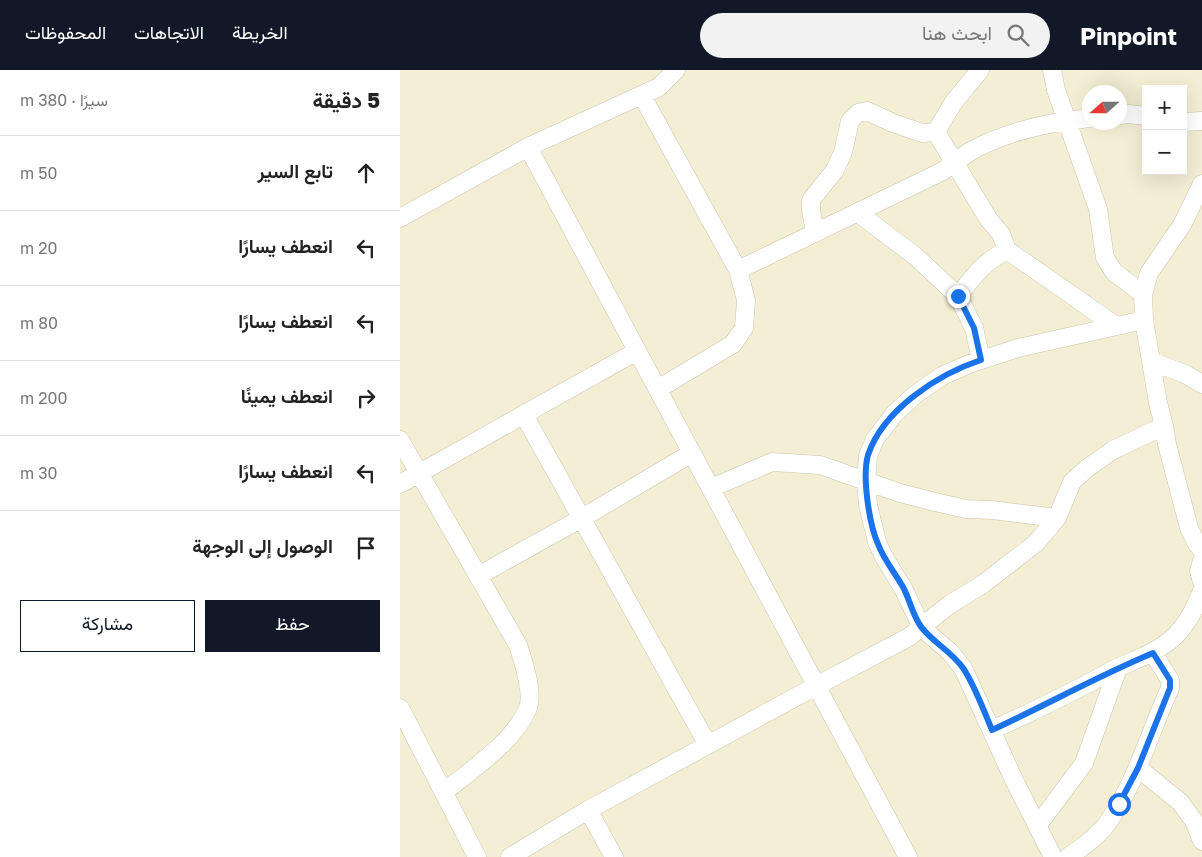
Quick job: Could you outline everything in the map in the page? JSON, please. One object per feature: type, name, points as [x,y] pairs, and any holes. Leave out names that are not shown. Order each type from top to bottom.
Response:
[{"type":"street","points":[[400,218],[528,148],[659,87],[676,70]]},
{"type":"street","points":[[936,132],[953,103],[980,70]]},
{"type":"street","points":[[1052,70],[1056,90],[1098,209],[1105,258],[1114,272],[1143,294]]},
{"type":"street","points":[[642,96],[738,270],[746,300],[744,328],[732,344],[658,389]]},
{"type":"street","points":[[816,233],[810,210],[811,200],[835,170],[843,152],[850,121],[858,113],[867,111],[922,133],[936,132]]},
{"type":"street","points":[[1127,114],[1142,116]]},
{"type":"street","points":[[738,270],[943,171],[970,151],[1001,137],[1066,120],[1082,119]]},
{"type":"street","points":[[1187,122],[1202,121]]},
{"type":"street","points":[[936,132],[989,220],[1001,234],[1007,250],[1116,326]]},
{"type":"street","points":[[528,148],[908,857]]},
{"type":"street","points":[[1202,184],[1182,225],[1148,274],[1143,294],[1144,320],[1167,444],[1189,528],[1202,550]]},
{"type":"street","points":[[858,213],[915,256],[958,296],[974,328],[981,360]]},
{"type":"street","points":[[958,296],[977,271],[990,259],[1007,250]]},
{"type":"street","points":[[1054,857],[1014,780],[964,668],[950,652],[922,628],[904,590],[877,542],[868,505],[866,481],[868,456],[875,439],[895,413],[916,394],[942,376],[981,360],[1018,348],[1144,320]]},
{"type":"street","points":[[400,484],[637,351]]},
{"type":"street","points":[[1151,361],[1185,374],[1202,384]]},
{"type":"street","points":[[524,414],[708,745]]},
{"type":"street","points":[[510,857],[588,810],[816,686],[896,645],[922,628],[949,605],[984,584],[1036,543],[1057,518],[1072,482],[1086,469],[1113,450],[1164,426]]},
{"type":"street","points":[[400,440],[518,645],[529,679],[528,707],[512,733],[444,792]]},
{"type":"street","points":[[478,576],[582,518],[692,453]]},
{"type":"street","points":[[710,488],[772,462],[820,465],[926,500],[966,509],[992,510],[1057,518]]},
{"type":"street","points":[[1202,561],[1199,571],[1202,582]]},
{"type":"street","points":[[992,730],[1041,708],[1118,668],[1153,653],[1174,637],[1190,618],[1202,591]]},
{"type":"street","points":[[1068,857],[1105,826],[1138,768],[1170,688],[1170,680],[1153,653]]},
{"type":"street","points":[[1038,825],[1084,763],[1118,668]]},
{"type":"street","points":[[400,708],[477,857]]},
{"type":"street","points":[[1138,768],[1180,802],[1194,821],[1202,841]]},
{"type":"street","points":[[588,810],[614,857]]},
{"type":"route","points":[[958,296],[974,328],[981,360],[942,376],[916,394],[895,413],[875,439],[868,456],[866,481],[868,505],[877,542],[904,590],[922,628],[950,652],[964,668],[992,730],[1080,689],[1118,668],[1153,653],[1166,671],[1170,680],[1170,688],[1156,718],[1138,768],[1119,804]]}]
